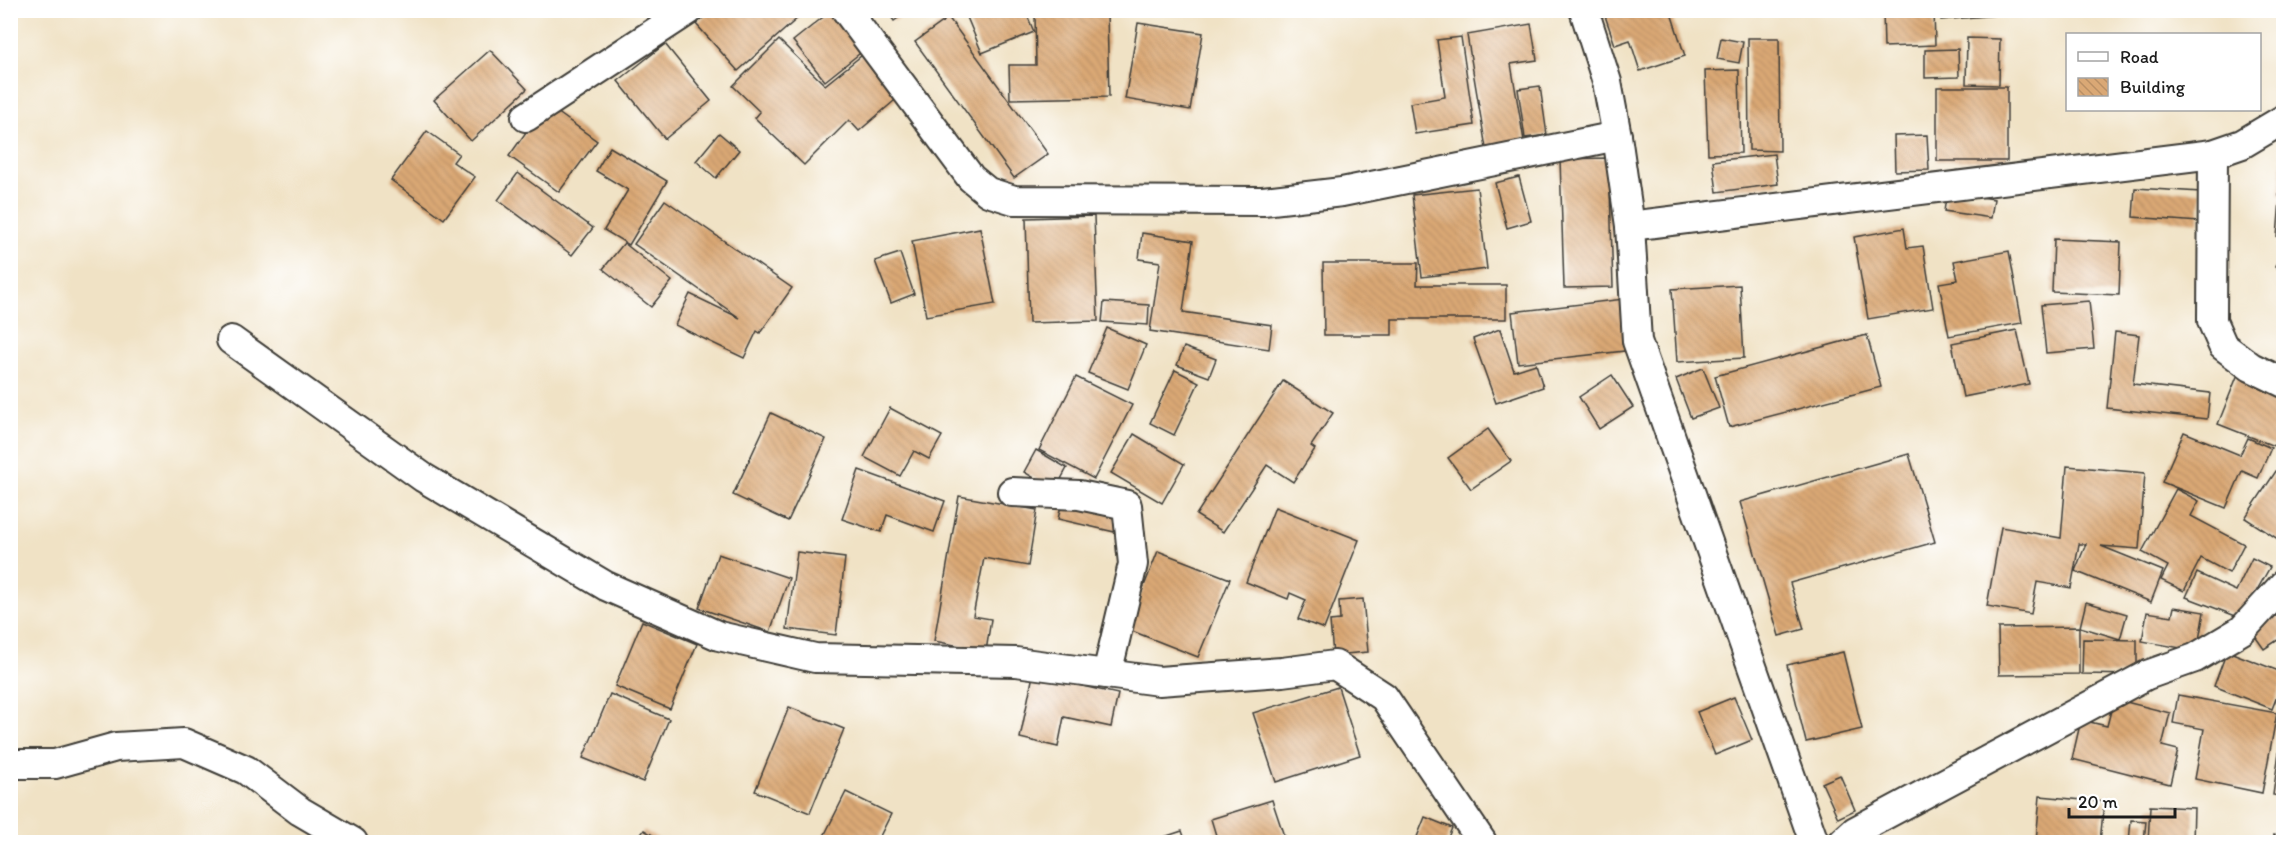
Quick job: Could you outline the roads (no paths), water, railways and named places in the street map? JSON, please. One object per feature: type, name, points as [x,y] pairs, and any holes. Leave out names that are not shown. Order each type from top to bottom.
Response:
[{"type":"street","points":[[526,117],[688,10]]},
{"type":"street","points":[[846,10],[971,178],[988,192],[1014,200],[1263,201],[1342,192],[1617,136]]},
{"type":"street","points":[[1584,10],[1607,82],[1617,136],[1630,226],[1637,341],[1814,843]]},
{"type":"street","points":[[1630,226],[2213,154],[2242,144],[2283,119]]},
{"type":"street","points":[[2213,154],[2212,321],[2223,346],[2251,367],[2283,383]]},
{"type":"street","points":[[231,340],[424,478],[606,586],[719,636],[815,658],[1016,662],[1159,681],[1282,672],[1335,664],[1384,697],[1482,843]]},
{"type":"street","points":[[1012,492],[1079,495],[1127,505],[1133,564],[1107,674]]},
{"type":"street","points":[[1843,843],[1855,831],[2146,675],[2194,658],[2233,636],[2242,630],[2283,584]]},
{"type":"street","points":[[10,764],[56,764],[116,747],[184,743],[246,770],[300,811],[353,843]]}]
